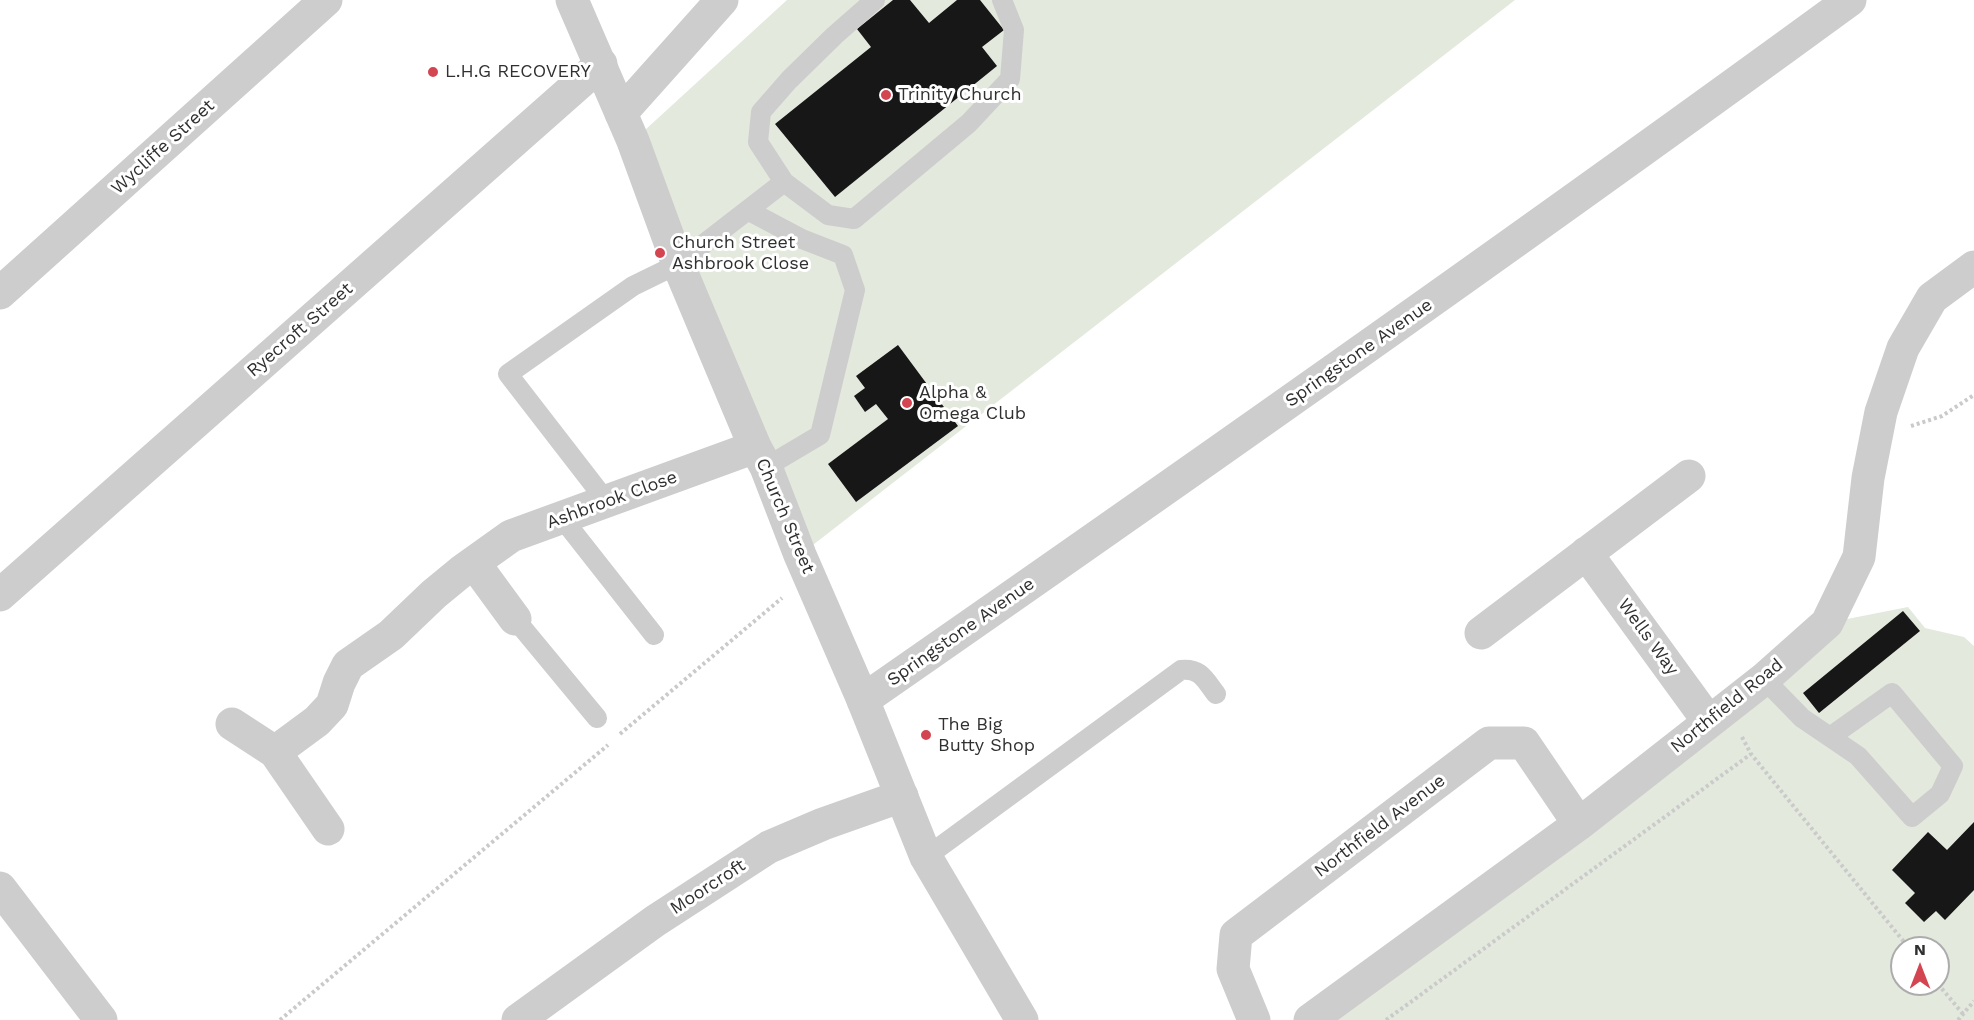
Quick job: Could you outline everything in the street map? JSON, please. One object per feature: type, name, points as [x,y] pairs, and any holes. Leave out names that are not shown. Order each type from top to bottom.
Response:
[{"type":"street","name":"Wycliffe Street","points":[[0,293],[326,0]]},
{"type":"street","name":"Church Street","points":[[572,0],[621,113],[678,264],[863,700],[926,857],[1022,1020]]},
{"type":"street","points":[[621,113],[722,0]]},
{"type":"street","name":"Springstone Avenue","points":[[863,700],[1647,149],[1850,0]]},
{"type":"street","name":"Ryecroft Street","points":[[0,595],[601,64]]},
{"type":"street","name":"Northfield Road","points":[[1310,1020],[1579,824],[1764,679],[1827,623],[1859,556],[1868,478],[1881,412],[1903,348],[1932,298],[1972,268]]},
{"type":"street","name":"Ashbrook Close","points":[[275,752],[317,721],[332,705],[348,665],[391,635],[434,594],[511,536],[607,502],[760,457]]},
{"type":"street","points":[[1480,633],[1689,476]]},
{"type":"street","name":"Wells Way","points":[[1586,553],[1709,722]]},
{"type":"street","points":[[474,563],[516,619]]},
{"type":"street","points":[[232,724],[275,752],[328,829]]},
{"type":"street","name":"Northfield Avenue","points":[[1254,1020],[1233,969],[1236,935],[1489,743],[1524,743],[1579,824]]},
{"type":"street","name":"Moorcroft","points":[[530,1016],[655,921],[769,847],[823,824],[902,796]]},
{"type":"street","points":[[0,888],[101,1020]]},
{"type":"lane","points":[[875,0],[789,80],[761,112],[758,142],[784,182],[828,215],[854,219],[969,123],[1010,79],[1014,30],[1002,0]]},
{"type":"lane","points":[[607,502],[508,374],[633,286],[678,264],[784,182]]},
{"type":"lane","points":[[749,211],[802,239],[843,255],[855,290],[820,435],[760,457]]},
{"type":"lane","points":[[562,518],[654,635]]},
{"type":"lane","points":[[516,619],[597,718]]},
{"type":"lane","points":[[926,857],[1181,670],[1192,669],[1202,675],[1216,694]]},
{"type":"lane","points":[[1764,679],[1802,718],[1830,737],[1858,756],[1912,817],[1940,794],[1953,766],[1892,693],[1830,737]]},
{"type":"path","points":[[1876,437],[1942,416],[1974,395]]},
{"type":"path","points":[[618,736],[810,575]]},
{"type":"path","points":[[280,1020],[609,744]]},
{"type":"path","points":[[1386,1020],[1751,754],[1899,936]]},
{"type":"path","points":[[1948,996],[1963,1014]]},
{"type":"path","points":[[1958,1020],[1974,1001]]},
{"type":"shaded area","points":[[787,0],[1515,0],[800,555],[633,141]]},
{"type":"shaded area","points":[[1908,607],[1925,628],[1964,637],[1974,646],[1974,1020],[1310,1020],[1827,623]]},
{"type":"building","name":"Trinity Church","points":[[893,0],[910,0],[929,23],[957,0],[980,0],[1004,30],[982,47],[997,66],[835,197],[775,124],[871,47],[857,29]]},
{"type":"building","points":[[898,345],[958,426],[856,502],[828,464],[888,419],[876,404],[865,412],[854,396],[865,388],[856,376]]},
{"type":"building","points":[[1903,611],[1920,631],[1819,713],[1803,693]]},
{"type":"building","points":[[1974,822],[1974,890],[1945,920],[1936,911],[1924,922],[1905,903],[1915,893],[1892,870],[1928,832],[1947,850]]},
{"type":"place","name":"L.H.G RECOVERY","points":[[433,72]]},
{"type":"place","name":"Trinity Church","points":[[886,95]]},
{"type":"place","name":"Church Street Ashbrook Close","points":[[660,253]]},
{"type":"place","name":"Alpha & Omega Club","points":[[907,403]]},
{"type":"place","name":"The Big Butty Shop","points":[[926,735]]}]
